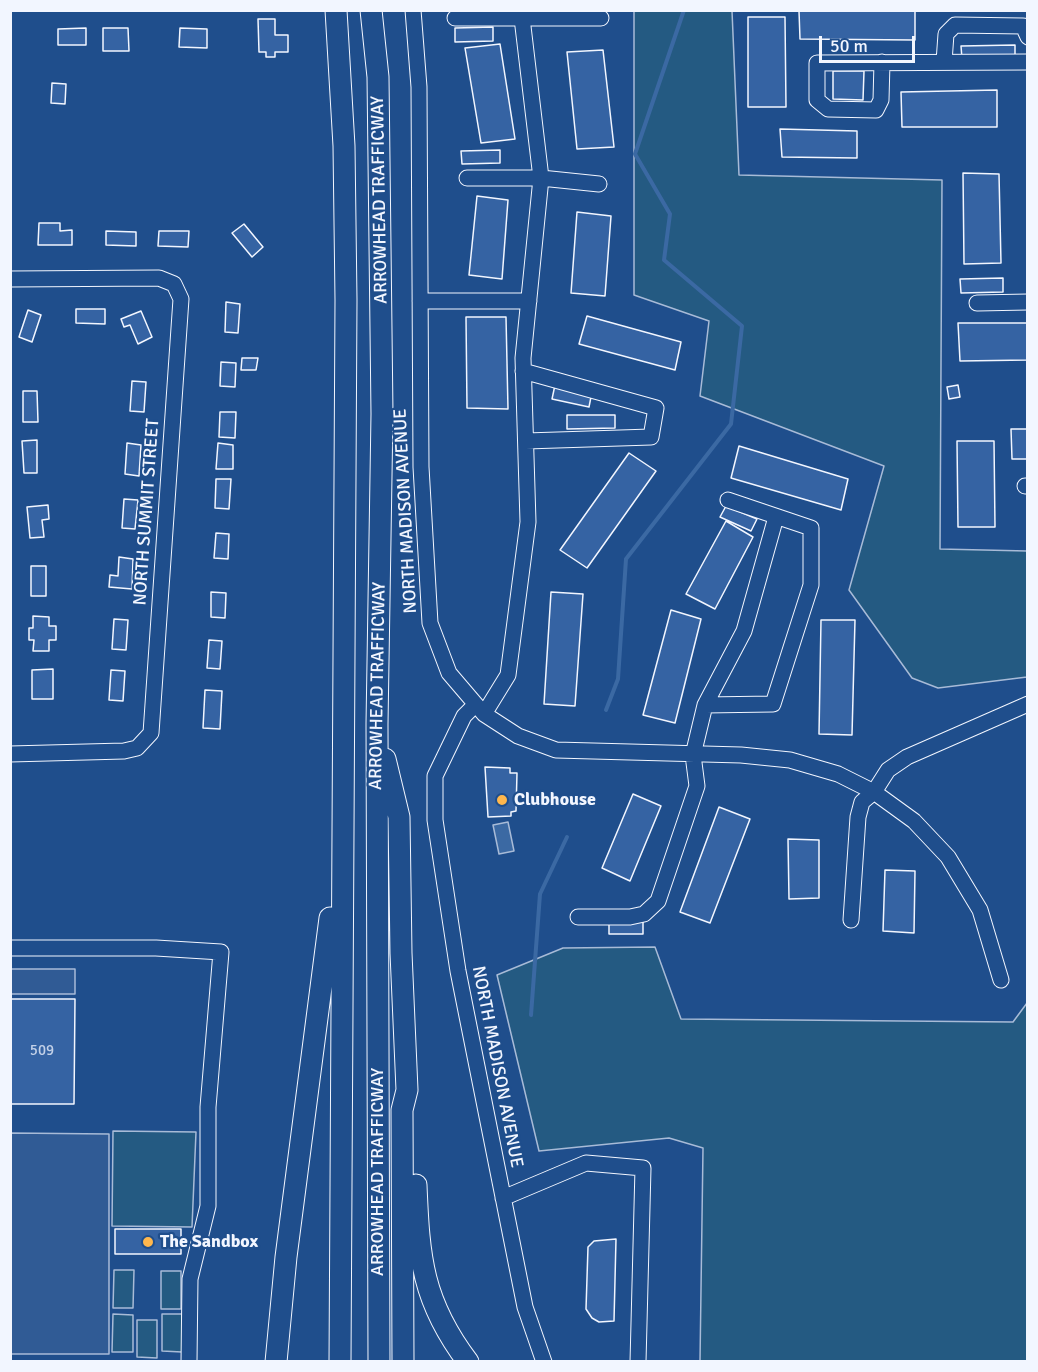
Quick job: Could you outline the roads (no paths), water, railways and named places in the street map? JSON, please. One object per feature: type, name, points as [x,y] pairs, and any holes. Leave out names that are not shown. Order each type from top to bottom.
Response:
[{"type":"highway","name":"ARROWHEAD TRAFFICWAY","points":[[336,10],[344,146],[346,300],[341,837],[340,1362]]},
{"type":"highway","name":"ARROWHEAD TRAFFICWAY","points":[[371,10],[378,76],[382,414],[377,724],[379,1362]]},
{"type":"highway","points":[[377,724],[399,817],[400,953],[407,1090],[413,1110],[418,1254],[431,1300],[452,1340],[468,1362]]},
{"type":"highway","points":[[276,1362],[286,1257],[341,837]]},
{"type":"highway","points":[[403,1362],[402,1110],[407,1090]]},
{"type":"street","name":"NORTH MADISON AVENUE","points":[[413,10],[419,87],[421,467],[430,623],[449,673],[479,709],[518,736],[556,750],[693,754],[790,760],[838,774],[874,792],[914,821],[948,857],[980,910],[1001,980]]},
{"type":"street","points":[[455,18],[601,18]]},
{"type":"street","points":[[479,709],[508,675],[528,522],[523,371],[541,178],[522,18]]},
{"type":"street","points":[[944,62],[946,34],[955,25],[1023,26],[1028,37]]},
{"type":"street","points":[[882,62],[881,100],[876,110],[828,109],[817,100],[817,63],[882,62],[1028,62]]},
{"type":"street","points":[[467,178],[541,178],[599,184]]},
{"type":"street","name":"NORTH SUMMIT STREET","points":[[10,279],[159,278],[174,284],[181,299],[154,718],[151,733],[145,743],[137,748],[124,751],[10,754]]},
{"type":"street","points":[[420,301],[529,301]]},
{"type":"street","points":[[977,303],[1028,302]]},
{"type":"street","points":[[523,371],[656,408],[651,437],[526,441]]},
{"type":"street","points":[[705,705],[773,704],[811,585],[811,528],[728,500]]},
{"type":"street","points":[[578,917],[630,917],[644,914],[658,901],[697,786],[693,754],[705,705],[744,631],[776,517]]},
{"type":"street","points":[[851,920],[858,817],[862,802],[874,792],[888,770],[907,757],[1028,704]]},
{"type":"street","name":"NORTH MADISON AVENUE","points":[[479,709],[464,716],[435,776],[435,820],[452,939],[503,1198],[525,1307],[544,1362]]},
{"type":"street","points":[[10,948],[156,948],[221,952],[208,1107],[208,1206],[190,1280],[189,1362]]},
{"type":"street","points":[[503,1198],[586,1164],[643,1168],[638,1362]]},
{"type":"waterway","points":[[606,710],[618,679],[626,559],[731,424],[742,326],[664,260],[670,214],[635,154],[684,10]]},
{"type":"waterway","points":[[531,1015],[540,894],[567,837]]},
{"type":"place","name":"Clubhouse","points":[[502,800]]},
{"type":"place","name":"The Sandbox","points":[[148,1242]]}]
